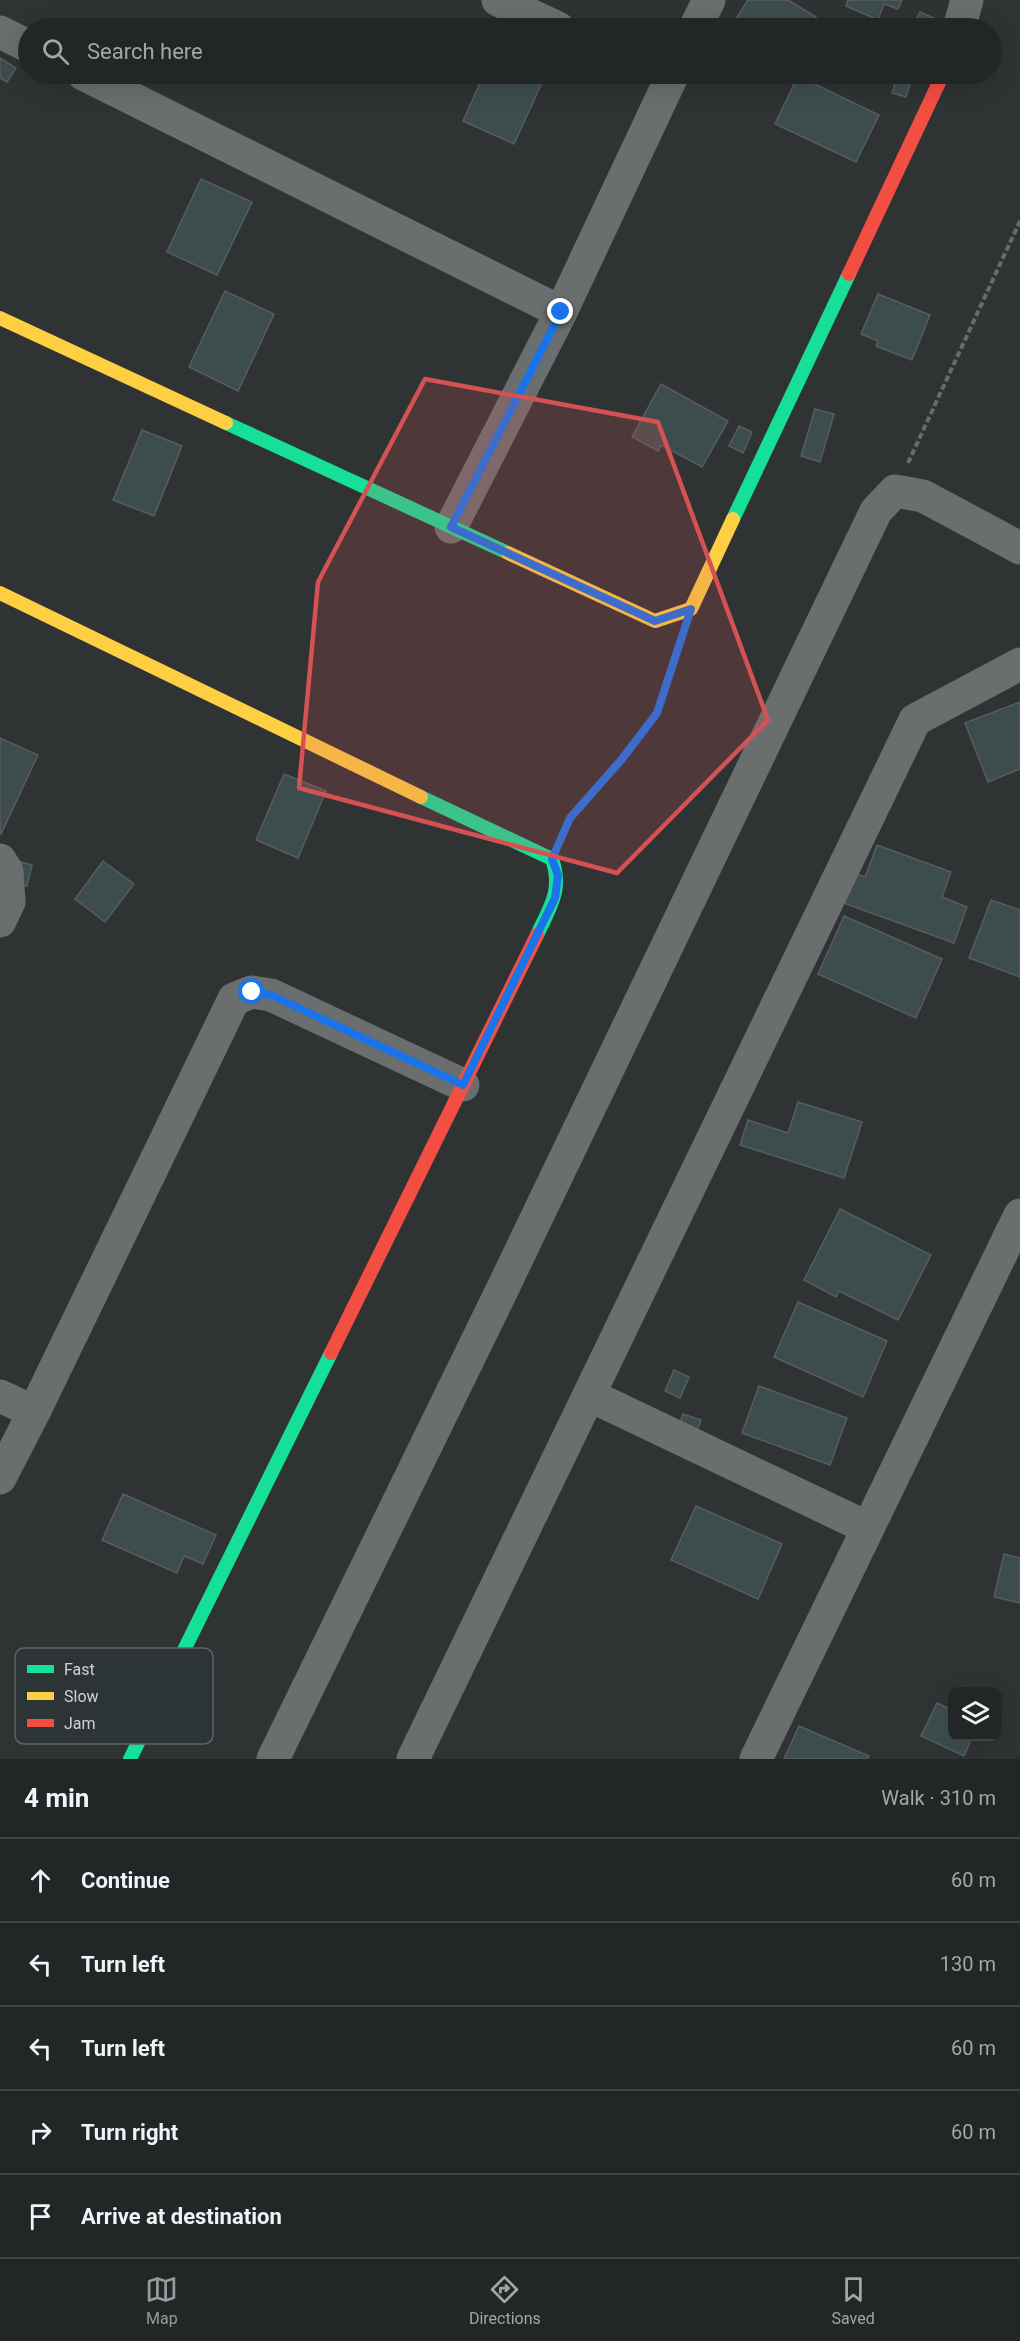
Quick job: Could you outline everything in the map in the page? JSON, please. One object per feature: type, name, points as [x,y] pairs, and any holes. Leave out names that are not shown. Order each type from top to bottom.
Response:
[{"type":"street","points":[[498,0],[537,18]]},
{"type":"street","points":[[700,18],[709,0]]},
{"type":"street","points":[[962,18],[967,0]]},
{"type":"street","points":[[0,32],[18,41]]},
{"type":"street","points":[[103,84],[561,312]]},
{"type":"street","points":[[451,527],[561,312],[661,84]]},
{"type":"street","points":[[0,318],[655,621],[691,609],[938,84]]},
{"type":"street","points":[[273,1759],[505,1283],[876,511],[895,491],[924,496],[1020,548]]},
{"type":"street","points":[[0,593],[361,769],[552,859],[558,875],[555,898],[185,1648]]},
{"type":"street","points":[[413,1759],[915,720],[1020,664]]},
{"type":"street","points":[[0,860],[7,871],[9,902],[0,921]]},
{"type":"street","points":[[0,1478],[234,999],[252,992],[271,995],[463,1085]]},
{"type":"street","points":[[756,1759],[1020,1215]]},
{"type":"street","points":[[589,1395],[868,1528]]},
{"type":"street","points":[[0,1396],[34,1412]]},
{"type":"street","points":[[130,1759],[137,1744]]},
{"type":"path","points":[[895,491],[1020,221]]},
{"type":"path","points":[[552,859],[570,818],[622,759],[657,713],[691,609]]},
{"type":"highlighted area","points":[[425,379],[658,422],[768,720],[617,873],[299,788],[318,582]]},
{"type":"building","points":[[748,0],[788,0],[816,17],[815,18],[736,18]]},
{"type":"building","points":[[848,0],[902,0],[898,9],[884,4],[879,18],[873,18],[846,6]]},
{"type":"building","points":[[920,12],[934,18],[917,18]]},
{"type":"building","points":[[0,58],[16,68],[7,82],[0,78]]},
{"type":"building","points":[[480,84],[541,84],[514,144],[463,121]]},
{"type":"building","points":[[794,84],[815,84],[879,115],[856,162],[775,124]]},
{"type":"building","points":[[895,84],[910,84],[906,97],[892,93]]},
{"type":"building","points":[[201,179],[252,202],[217,275],[167,252]]},
{"type":"building","points":[[225,291],[274,314],[238,391],[189,367]]},
{"type":"building","points":[[878,294],[930,315],[912,360],[876,346],[878,341],[861,334]]},
{"type":"building","points":[[661,384],[728,421],[702,467],[661,445],[658,451],[632,437]]},
{"type":"building","points":[[815,409],[834,414],[820,462],[801,456]]},
{"type":"building","points":[[739,426],[752,432],[743,453],[729,446]]},
{"type":"building","points":[[142,430],[182,446],[154,516],[113,500]]},
{"type":"building","points":[[1020,702],[1020,769],[988,782],[965,723]]},
{"type":"building","points":[[0,738],[38,755],[1,834],[0,833]]},
{"type":"building","points":[[284,774],[326,791],[298,858],[256,840]]},
{"type":"building","points":[[877,845],[951,872],[942,897],[967,907],[954,943],[830,898],[841,868],[865,877]]},
{"type":"building","points":[[18,861],[32,865],[27,886],[12,882]]},
{"type":"building","points":[[103,861],[134,884],[105,922],[75,899]]},
{"type":"building","points":[[991,900],[1020,910],[1020,977],[969,958]]},
{"type":"building","points":[[844,916],[942,959],[916,1018],[818,974]]},
{"type":"building","points":[[798,1102],[862,1122],[844,1178],[740,1145],[748,1120],[788,1133]]},
{"type":"building","points":[[840,1209],[931,1255],[898,1320],[839,1291],[836,1297],[804,1280]]},
{"type":"building","points":[[798,1302],[887,1341],[863,1397],[774,1357]]},
{"type":"building","points":[[674,1370],[689,1377],[680,1398],[665,1391]]},
{"type":"building","points":[[759,1386],[847,1418],[830,1465],[742,1433]]},
{"type":"building","points":[[683,1414],[701,1420],[696,1434],[678,1428]]},
{"type":"building","points":[[123,1494],[216,1535],[203,1564],[184,1556],[177,1573],[102,1540]]},
{"type":"building","points":[[696,1506],[782,1544],[758,1599],[671,1560]]},
{"type":"building","points":[[1004,1554],[1020,1558],[1020,1603],[994,1597]]},
{"type":"building","points":[[937,1703],[948,1708],[948,1741],[971,1741],[964,1756],[921,1736]]},
{"type":"building","points":[[799,1726],[869,1756],[867,1759],[784,1759]]},
{"type":"traffic: fast","points":[[733,519],[849,274]]},
{"type":"traffic: fast","points":[[226,423],[508,553]]},
{"type":"traffic: fast","points":[[421,797],[552,859],[556,889],[537,935]]},
{"type":"traffic: fast","points":[[185,1648],[331,1353]]},
{"type":"traffic: fast","points":[[130,1759],[137,1744]]},
{"type":"traffic: slow","points":[[0,318],[226,423]]},
{"type":"traffic: slow","points":[[508,553],[655,621],[691,609],[733,519]]},
{"type":"traffic: slow","points":[[0,593],[421,797]]},
{"type":"traffic: jam","points":[[849,274],[938,84]]},
{"type":"traffic: jam","points":[[331,1353],[537,935]]},
{"type":"route","points":[[252,992],[271,995],[463,1085],[555,898],[558,875],[552,859],[570,818],[622,759],[657,713],[691,609],[655,621],[451,527],[561,312]]}]
